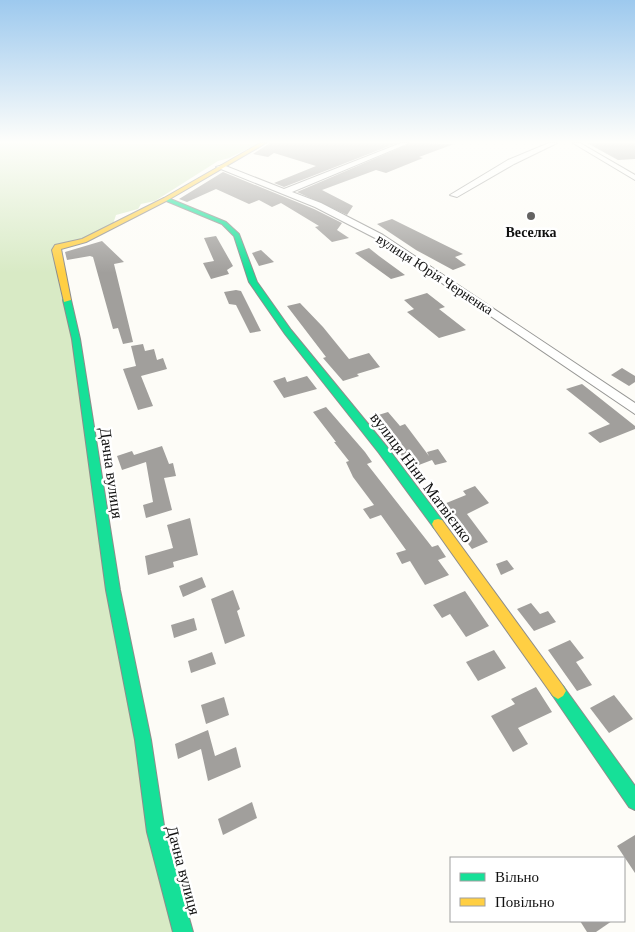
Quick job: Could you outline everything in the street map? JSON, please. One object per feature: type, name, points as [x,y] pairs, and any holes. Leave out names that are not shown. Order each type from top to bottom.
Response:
[{"type":"street","name":"Дачна вулиця","points":[[183,932],[156,832],[143,740],[113,590],[76,339],[56,250],[58,247],[84,241],[187,186]]},
{"type":"street","name":"вулиця Юрія Черненка","points":[[270,186],[350,221],[404,252],[635,409]]},
{"type":"street","points":[[284,192],[298,186]]},
{"type":"street","points":[[454,195],[469,186]]},
{"type":"street","name":"вулиця Ніни Матвієнко","points":[[166,199],[224,223],[237,235],[253,282],[288,332],[384,450],[496,604],[635,801]]},
{"type":"green space","points":[[0,186],[178,186],[155,201],[141,204],[138,209],[116,215],[113,224],[79,241],[61,244],[174,932],[0,932]]},
{"type":"building","points":[[199,186],[259,186],[314,209],[342,223],[337,230],[349,238],[332,242],[315,227],[319,226],[281,203],[272,207],[259,200],[249,204],[216,189],[187,202],[179,199]]},
{"type":"building","points":[[310,186],[331,186],[322,190],[353,206],[347,215],[297,192]]},
{"type":"building","points":[[392,219],[463,254],[455,257],[466,265],[453,270],[416,250],[377,224]]},
{"type":"building","points":[[216,236],[233,266],[227,270],[229,274],[211,279],[203,263],[214,261],[204,238]]},
{"type":"building","points":[[102,241],[124,262],[114,264],[133,342],[123,344],[118,328],[113,329],[93,257],[67,260],[65,252]]},
{"type":"building","points":[[369,248],[405,275],[391,279],[355,253]]},
{"type":"building","points":[[261,250],[274,262],[259,266],[252,253]]},
{"type":"building","points":[[241,291],[261,331],[250,333],[236,305],[229,304],[224,292]]},
{"type":"building","points":[[427,293],[445,307],[439,309],[466,330],[439,338],[407,312],[414,309],[404,300]]},
{"type":"building","points":[[300,303],[323,327],[349,359],[369,353],[380,367],[357,374],[359,376],[343,381],[323,358],[326,357],[287,306]]},
{"type":"building","points":[[143,344],[145,351],[154,349],[157,360],[163,358],[167,369],[141,376],[153,406],[138,410],[123,369],[136,366],[131,346]]},
{"type":"building","points":[[622,368],[635,376],[635,382],[629,386],[611,375]]},
{"type":"building","points":[[307,376],[317,389],[284,398],[273,381],[285,377],[287,382]]},
{"type":"building","points":[[582,384],[635,426],[635,429],[600,443],[588,433],[610,424],[566,389]]},
{"type":"building","points":[[326,407],[365,452],[372,462],[367,464],[432,547],[438,545],[446,557],[438,560],[449,575],[425,585],[410,561],[402,564],[396,553],[406,550],[381,515],[370,519],[363,509],[374,505],[353,477],[346,462],[349,461],[313,412]]},
{"type":"building","points":[[388,412],[400,426],[405,424],[429,456],[427,452],[438,449],[447,462],[435,465],[432,460],[411,468],[372,417]]},
{"type":"building","points":[[162,446],[169,464],[173,463],[176,476],[164,478],[172,510],[146,518],[143,505],[153,502],[146,462],[122,470],[117,456],[132,451],[134,455]]},
{"type":"building","points":[[475,486],[489,503],[467,514],[488,542],[472,549],[439,506],[466,495],[463,491]]},
{"type":"building","points":[[190,518],[198,555],[173,562],[174,567],[148,575],[145,556],[173,548],[167,525]]},
{"type":"building","points":[[507,560],[514,569],[501,575],[496,564]]},
{"type":"building","points":[[202,577],[206,587],[183,597],[179,586]]},
{"type":"building","points":[[233,590],[240,609],[237,611],[245,636],[225,644],[211,599]]},
{"type":"building","points":[[465,591],[489,626],[466,637],[450,614],[442,618],[433,605]]},
{"type":"building","points":[[531,603],[540,614],[548,611],[556,622],[534,631],[517,609]]},
{"type":"building","points":[[194,618],[197,630],[174,638],[171,625]]},
{"type":"building","points":[[570,640],[584,658],[576,662],[592,685],[577,691],[548,650]]},
{"type":"building","points":[[494,650],[506,668],[478,681],[466,662]]},
{"type":"building","points":[[212,652],[216,664],[191,673],[188,661]]},
{"type":"building","points":[[536,687],[552,712],[518,728],[528,744],[513,752],[491,716],[515,704],[511,699]]},
{"type":"building","points":[[614,695],[633,719],[609,733],[590,708]]},
{"type":"building","points":[[224,697],[229,715],[206,724],[201,705]]},
{"type":"building","points":[[208,730],[215,756],[236,747],[241,767],[208,781],[201,749],[178,759],[175,744]]},
{"type":"building","points":[[252,802],[257,818],[223,835],[218,819]]},
{"type":"building","points":[[635,835],[635,873],[625,857],[617,846]]},
{"type":"building","points":[[581,922],[611,922],[596,932],[587,932]]},
{"type":"traffic: fast","points":[[166,199],[224,223],[237,235],[253,282],[288,332],[383,450],[438,524]]},
{"type":"traffic: fast","points":[[67,300],[76,339],[113,590],[143,740],[156,832],[183,932]]},
{"type":"traffic: fast","points":[[558,691],[635,801]]},
{"type":"traffic: slow","points":[[67,300],[56,250],[58,247],[84,241],[188,186]]},
{"type":"traffic: slow","points":[[438,524],[558,691]]},
{"type":"place","name":"Веселка","points":[[531,216]]}]
